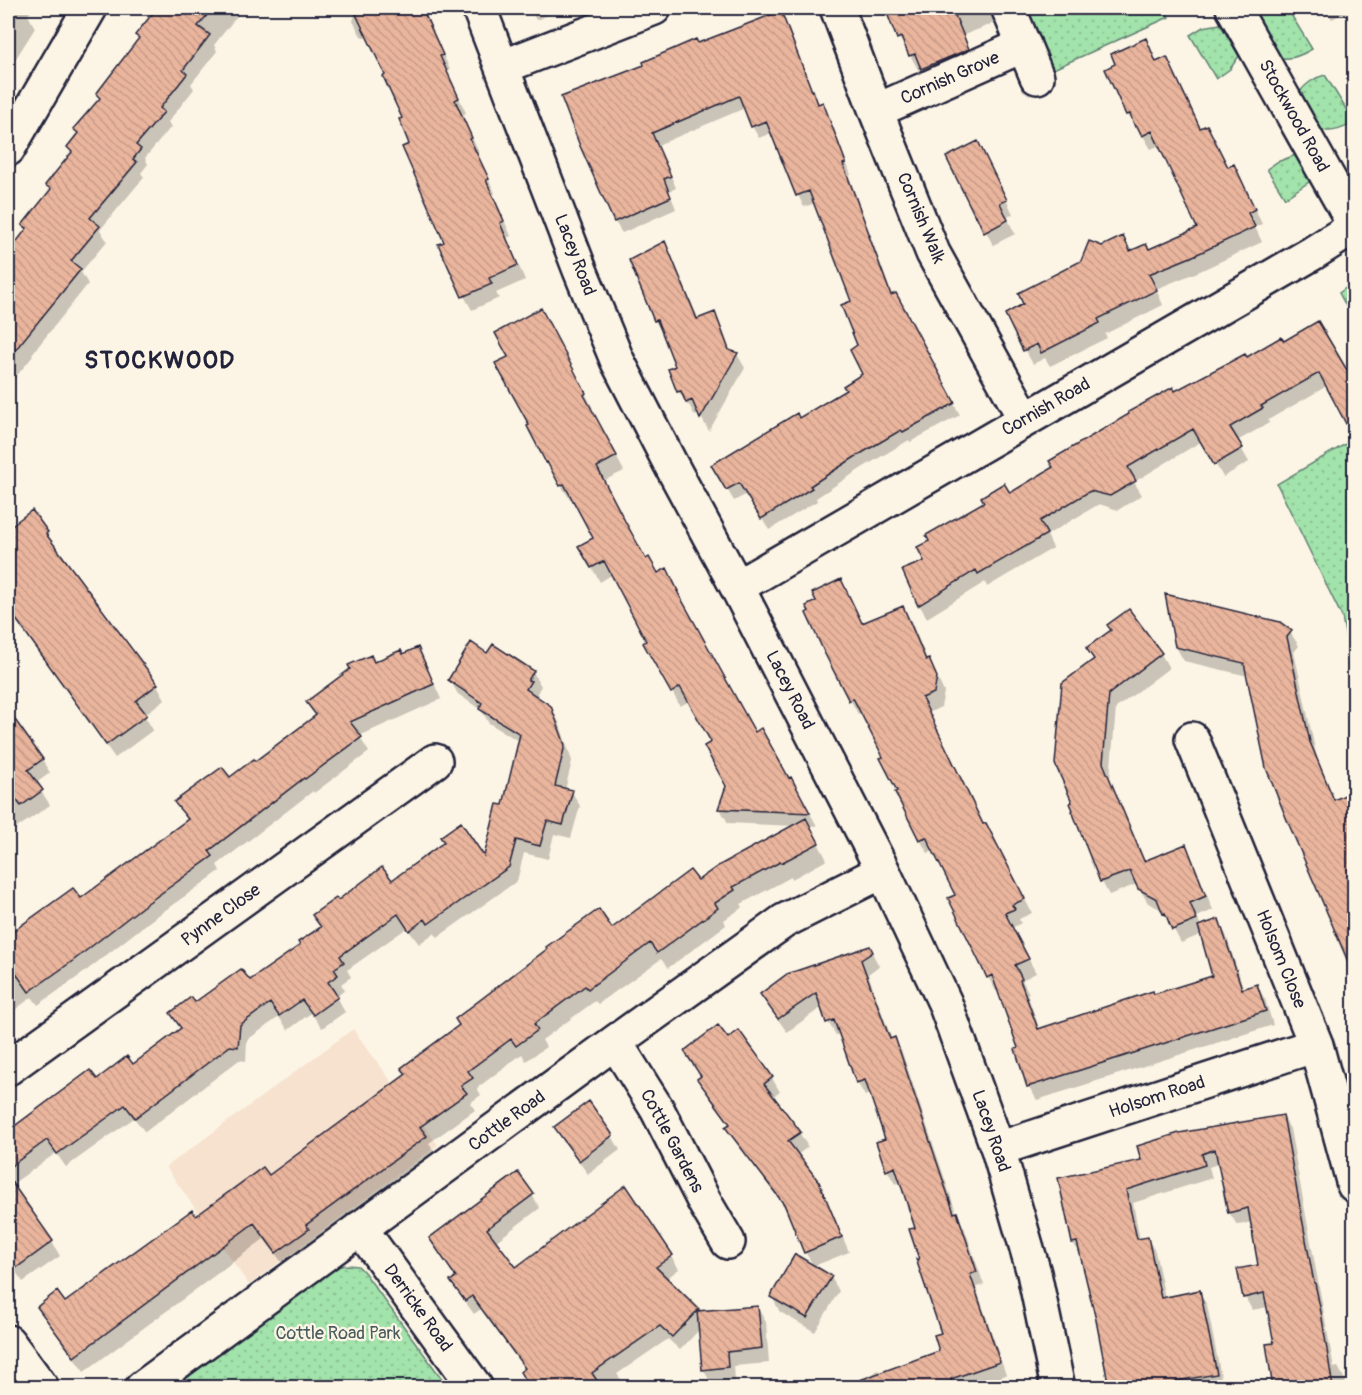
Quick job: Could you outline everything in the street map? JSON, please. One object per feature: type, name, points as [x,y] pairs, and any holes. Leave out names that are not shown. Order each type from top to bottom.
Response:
[{"type":"street","points":[[8,149],[90,8]]},
{"type":"street","name":"Lacey Road","points":[[479,8],[617,360],[884,871],[945,1003],[998,1149],[1034,1273],[1058,1388]]},
{"type":"street","points":[[502,67],[654,8]]},
{"type":"street","name":"Cornish Walk","points":[[837,8],[933,254],[1025,419]]},
{"type":"street","name":"Stockwood Road","points":[[1233,8],[1354,225]]},
{"type":"street","points":[[1009,10],[1037,77]]},
{"type":"street","name":"Cornish Grove","points":[[876,111],[1024,45]]},
{"type":"street","name":"Cornish Road","points":[[737,587],[1303,259],[1354,225]]},
{"type":"street","name":"Holsom Close","points":[[1192,739],[1316,1045],[1354,1185]]},
{"type":"street","name":"Pynne Close","points":[[8,1068],[435,761]]},
{"type":"street","name":"Cottle Road","points":[[142,1388],[784,921],[884,871]]},
{"type":"street","name":"Cottle Gardens","points":[[615,1042],[657,1109],[705,1203],[728,1242]]},
{"type":"street","name":"Holsom Road","points":[[998,1149],[1316,1045]]},
{"type":"street","name":"Derricke Road","points":[[360,1228],[476,1388]]},
{"type":"street","points":[[8,1342],[42,1388]]},
{"type":"shaded area","points":[[353,1029],[438,1145],[249,1285],[166,1167]]},
{"type":"green space","points":[[1020,8],[1165,8],[1169,17],[1049,71]]},
{"type":"green space","points":[[1250,8],[1287,8],[1312,49],[1292,58],[1279,57]]},
{"type":"green space","points":[[1220,24],[1239,56],[1230,69],[1216,79],[1190,35],[1203,27]]},
{"type":"green space","points":[[1325,75],[1354,122],[1346,127],[1322,130],[1300,92],[1311,81]]},
{"type":"green space","points":[[1296,155],[1312,180],[1285,198],[1267,169],[1277,162]]},
{"type":"green space","points":[[1354,282],[1354,321],[1339,293]]},
{"type":"green space","points":[[1354,439],[1354,681],[1342,617],[1277,484]]},
{"type":"green space","name":"Cottle Road Park","points":[[339,1266],[358,1266],[364,1272],[448,1387],[172,1387]]},
{"type":"building","points":[[157,8],[213,8],[198,26],[210,35],[183,70],[187,74],[160,108],[164,112],[136,145],[141,149],[133,159],[137,162],[90,218],[100,226],[71,261],[81,269],[8,359],[8,253],[27,228],[22,225],[51,189],[45,185],[72,152],[67,147],[78,133],[73,129],[100,98],[96,94],[139,38],[135,35]]},
{"type":"building","points":[[353,8],[422,8],[443,55],[440,56],[459,98],[455,100],[489,179],[486,180],[504,221],[500,223],[518,265],[489,278],[492,284],[462,297],[438,244],[444,242],[402,147],[409,144],[399,119],[402,118],[383,76],[385,75]]},
{"type":"building","points":[[885,8],[952,8],[969,49],[921,69],[915,54],[909,56],[901,37],[897,39]]},
{"type":"building","points":[[781,11],[818,104],[823,102],[891,295],[896,293],[955,403],[903,432],[901,430],[855,457],[810,486],[812,488],[761,519],[739,483],[726,490],[711,465],[797,413],[799,418],[846,390],[843,386],[862,374],[850,350],[857,345],[841,305],[851,301],[809,191],[796,196],[766,121],[751,127],[739,96],[652,133],[671,176],[664,179],[671,197],[614,222],[561,97],[644,65],[643,62],[696,39],[698,43]]},
{"type":"building","points":[[1146,38],[1156,62],[1167,57],[1200,128],[1207,125],[1228,167],[1234,164],[1255,209],[1248,213],[1255,227],[1149,274],[1157,290],[1098,319],[1100,323],[1041,353],[1037,344],[1023,351],[1005,314],[1023,304],[1018,293],[1081,261],[1089,241],[1102,246],[1123,236],[1130,251],[1146,244],[1149,249],[1197,228],[1152,131],[1142,136],[1137,126],[1135,127],[1130,114],[1126,115],[1105,69],[1115,64],[1111,54]]},
{"type":"building","points":[[978,141],[1007,200],[1000,203],[1008,220],[984,233],[946,157]]},
{"type":"building","points":[[665,241],[697,319],[715,312],[729,350],[738,353],[700,419],[692,400],[686,403],[681,391],[677,392],[668,369],[675,366],[657,320],[654,321],[629,260]]},
{"type":"building","points":[[541,308],[617,456],[597,467],[625,521],[646,559],[649,557],[658,573],[667,568],[677,591],[755,732],[761,728],[810,813],[718,809],[726,786],[704,746],[711,742],[680,687],[671,693],[643,643],[646,641],[604,561],[591,568],[578,546],[593,538],[564,484],[560,486],[546,463],[527,426],[529,425],[495,363],[508,357],[495,333]]},
{"type":"building","points":[[1318,321],[1354,382],[1354,439],[1319,373],[1261,406],[1263,408],[1230,427],[1243,448],[1214,465],[1193,429],[1128,467],[1136,481],[1110,496],[1090,491],[1040,521],[1047,534],[978,574],[976,570],[918,606],[902,570],[924,561],[917,547],[929,541],[926,535],[984,502],[981,497],[1004,483],[1010,493],[1053,467],[1049,461],[1173,387],[1175,391],[1245,354],[1247,357],[1281,337],[1284,341]]},
{"type":"building","points":[[32,510],[48,532],[46,534],[158,684],[136,701],[147,715],[106,745],[8,608],[8,528]]},
{"type":"building","points":[[841,579],[862,623],[903,606],[926,660],[929,659],[937,677],[934,693],[922,698],[983,824],[986,823],[1025,899],[1012,905],[1015,909],[1005,913],[1029,959],[1015,965],[1022,979],[1020,980],[1038,1029],[1153,991],[1154,994],[1212,976],[1198,926],[1219,919],[1242,989],[1257,984],[1266,1011],[1027,1087],[1015,1049],[1018,1048],[992,975],[987,978],[948,898],[955,895],[926,837],[919,840],[880,758],[883,757],[853,698],[849,701],[806,613],[809,611],[806,606],[816,601],[812,593]]},
{"type":"building","points":[[1165,594],[1280,622],[1292,631],[1287,637],[1310,742],[1334,800],[1354,791],[1354,975],[1266,768],[1244,663],[1175,647]]},
{"type":"building","points":[[1129,609],[1162,653],[1109,694],[1103,763],[1144,861],[1186,844],[1206,896],[1190,903],[1197,920],[1172,930],[1157,899],[1138,889],[1130,871],[1100,882],[1072,811],[1070,803],[1072,802],[1055,764],[1062,683],[1094,659],[1086,648],[1111,630],[1107,625]]},
{"type":"building","points":[[471,642],[487,653],[493,644],[534,671],[528,680],[531,681],[526,689],[551,706],[565,745],[555,786],[573,790],[563,825],[547,821],[540,846],[516,840],[509,867],[428,924],[425,919],[409,931],[398,914],[340,956],[344,962],[334,969],[338,975],[328,982],[338,997],[313,1015],[302,1000],[279,1016],[270,1003],[240,1025],[238,1047],[230,1046],[135,1118],[125,1105],[57,1154],[47,1140],[8,1168],[8,1131],[90,1070],[97,1079],[127,1056],[133,1064],[181,1028],[170,1013],[191,997],[195,1002],[241,969],[250,980],[300,945],[298,942],[321,927],[312,915],[336,898],[338,900],[382,867],[392,880],[444,842],[440,837],[461,822],[484,856],[497,804],[503,805],[520,734],[479,709],[482,703],[448,680]]},
{"type":"building","points":[[418,647],[434,684],[350,722],[362,737],[209,851],[213,856],[29,992],[8,962],[8,935],[73,888],[81,898],[188,819],[174,802],[222,767],[230,777],[316,715],[306,702],[350,669],[348,665],[371,655],[374,662],[401,650],[403,654]]},
{"type":"building","points":[[8,710],[43,759],[28,770],[43,790],[21,806],[8,789]]},
{"type":"building","points":[[806,818],[819,843],[733,887],[735,890],[715,903],[718,908],[657,953],[650,943],[588,989],[585,986],[534,1024],[538,1030],[516,1046],[511,1039],[468,1071],[473,1078],[461,1086],[467,1093],[420,1127],[427,1136],[306,1225],[309,1229],[276,1253],[254,1223],[74,1357],[37,1307],[57,1291],[65,1302],[192,1210],[196,1216],[263,1167],[269,1175],[406,1074],[401,1068],[459,1025],[455,1019],[547,949],[546,947],[599,909],[612,928],[690,870],[698,880],[718,866]]},
{"type":"building","points":[[870,946],[873,952],[861,960],[890,1039],[895,1037],[954,1213],[957,1212],[977,1272],[970,1274],[1000,1362],[951,1379],[954,1388],[846,1388],[846,1385],[939,1351],[934,1335],[941,1333],[916,1259],[919,1259],[909,1229],[915,1228],[895,1167],[886,1171],[876,1142],[885,1139],[865,1080],[856,1083],[834,1020],[826,1023],[816,993],[778,1019],[760,994],[787,974]]},
{"type":"building","points":[[718,1025],[728,1038],[739,1030],[773,1077],[764,1084],[801,1132],[788,1141],[819,1182],[842,1237],[804,1253],[784,1204],[725,1127],[730,1124],[697,1079],[701,1076],[684,1051]]},
{"type":"building","points":[[589,1101],[613,1135],[579,1161],[554,1127]]},
{"type":"building","points":[[1283,1115],[1321,1312],[1333,1388],[1273,1388],[1266,1344],[1274,1343],[1264,1293],[1243,1298],[1237,1269],[1258,1265],[1248,1208],[1228,1213],[1215,1149],[1202,1154],[1205,1165],[1126,1190],[1137,1239],[1148,1237],[1161,1298],[1200,1290],[1217,1374],[1176,1381],[1178,1388],[1109,1388],[1096,1320],[1077,1242],[1072,1243],[1058,1178],[1141,1160],[1137,1146],[1179,1133]]},
{"type":"building","points":[[518,1172],[534,1194],[487,1229],[516,1267],[626,1185],[673,1255],[656,1267],[699,1309],[672,1337],[660,1326],[592,1373],[602,1388],[530,1388],[520,1372],[525,1368],[472,1296],[465,1301],[450,1281],[456,1277],[429,1238]]},
{"type":"building","points":[[8,1177],[53,1241],[8,1274]]},
{"type":"building","points":[[795,1254],[832,1276],[807,1318],[770,1297]]},
{"type":"building","points":[[758,1306],[762,1348],[727,1352],[728,1367],[702,1370],[697,1311]]},
{"type":"district","name":"STOCKWOOD","points":[[160,360]]}]
